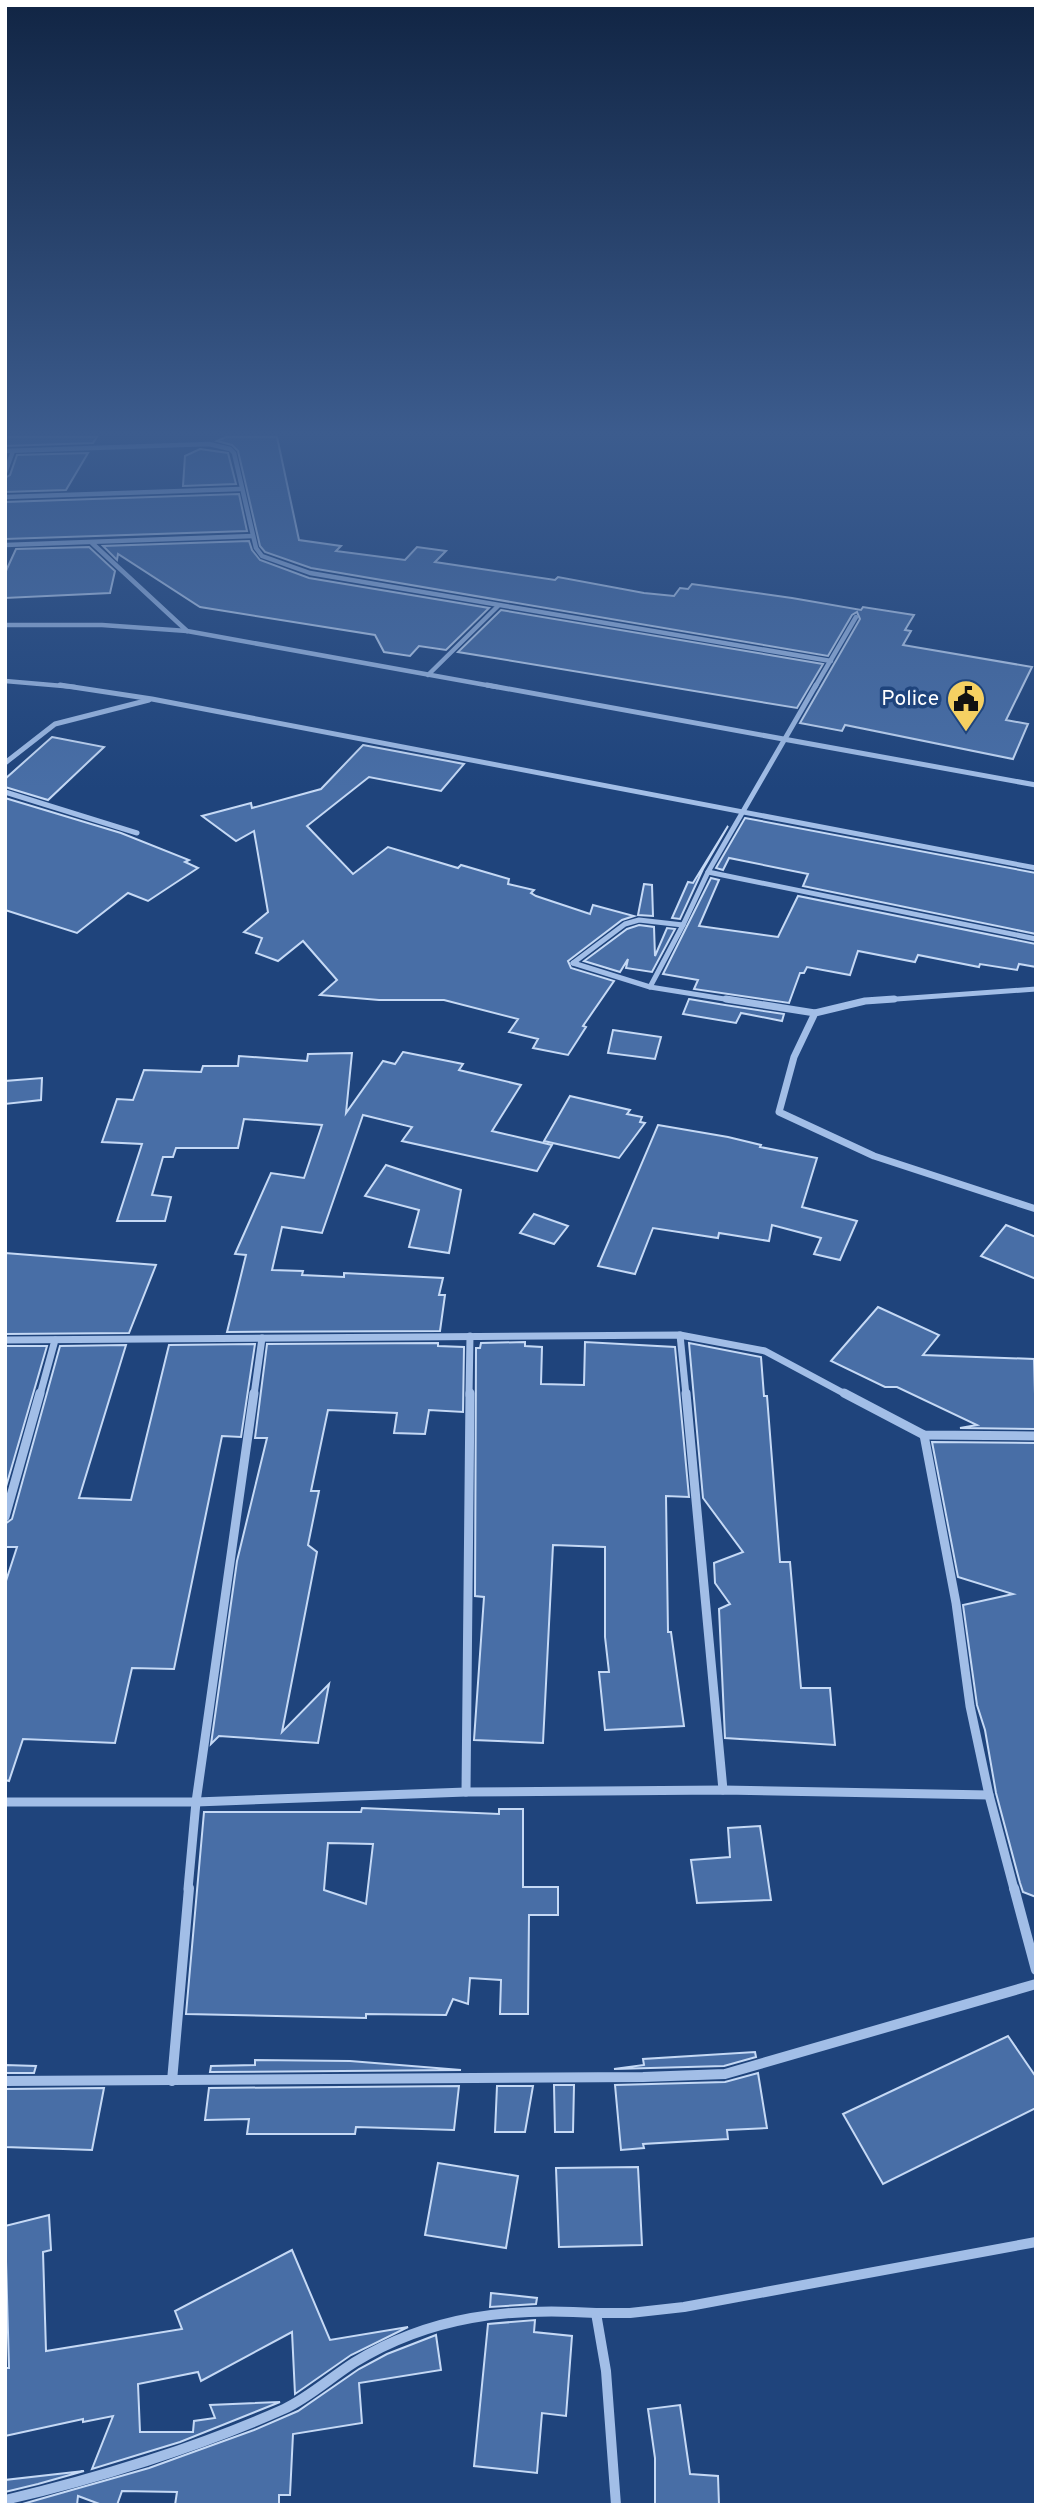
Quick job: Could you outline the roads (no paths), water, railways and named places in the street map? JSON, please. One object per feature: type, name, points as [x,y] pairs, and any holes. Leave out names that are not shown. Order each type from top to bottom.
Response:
[{"type":"street","points":[[105,554],[187,631]]},
{"type":"street","points":[[261,554],[310,573],[831,661]]},
{"type":"street","points":[[429,675],[498,606]]},
{"type":"street","points":[[650,987],[741,811],[785,741],[856,617]]},
{"type":"street","points":[[5,625],[102,625],[187,631],[1036,785]]},
{"type":"street","points":[[5,681],[66,686],[152,699],[1036,868]]},
{"type":"street","points":[[5,763],[55,724],[152,699]]},
{"type":"street","points":[[5,792],[137,833]]},
{"type":"street","points":[[708,872],[1036,939]]},
{"type":"street","points":[[683,925],[639,920],[625,924],[573,963],[650,987],[815,1013],[865,1001],[1036,989]]},
{"type":"street","points":[[815,1013],[794,1057],[779,1112],[873,1156],[1036,1209]]},
{"type":"street","points":[[680,1335],[701,1534],[723,1790]]},
{"type":"street","points":[[5,1340],[680,1335],[765,1351],[924,1436],[1036,1436]]},
{"type":"street","points":[[466,1791],[470,1336]]},
{"type":"street","points":[[172,2081],[196,1801],[262,1338]]},
{"type":"street","points":[[5,1517],[55,1340]]},
{"type":"street","points":[[924,1436],[956,1603],[970,1706],[989,1795],[1036,1970]]},
{"type":"street","points":[[5,1802],[196,1801],[466,1791],[723,1790],[989,1795]]},
{"type":"street","points":[[5,2081],[629,2078],[725,2074],[1036,1984]]},
{"type":"street","points":[[5,2500],[147,2459],[288,2407],[357,2360],[417,2331],[464,2316],[509,2309],[548,2308],[629,2313],[684,2307],[1036,2242]]},
{"type":"street","points":[[596,2313],[606,2371],[616,2505]]},
{"type":"place","name":"Police","points":[[966,733]]}]
